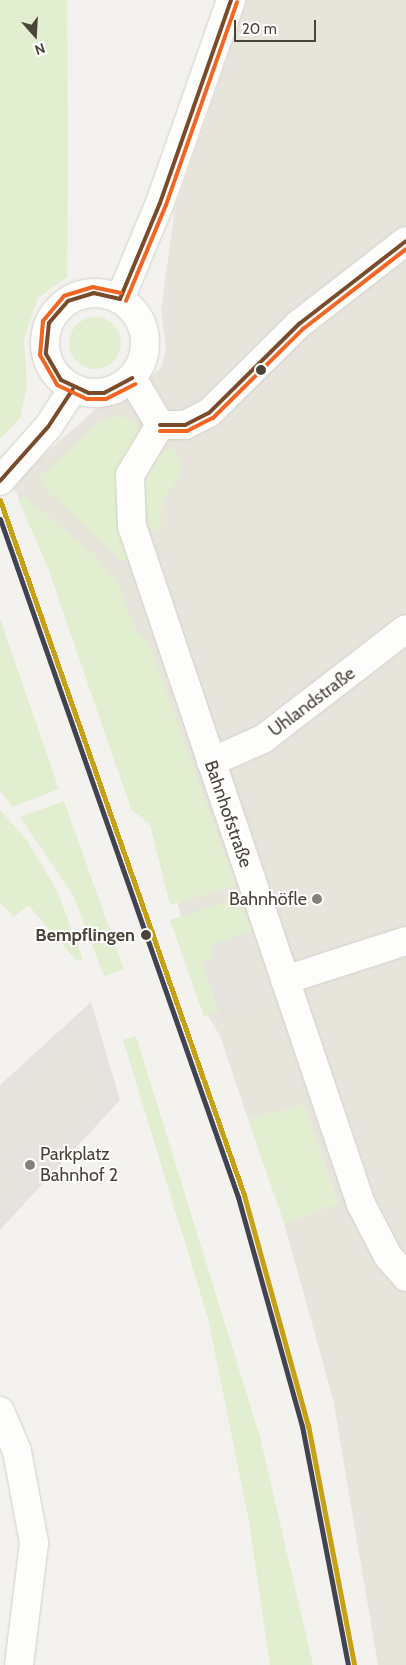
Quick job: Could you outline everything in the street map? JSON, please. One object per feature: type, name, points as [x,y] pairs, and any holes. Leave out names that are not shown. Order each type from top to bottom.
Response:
[{"type":"street","points":[[120,299],[231,0]]},
{"type":"street","points":[[132,378],[160,425],[185,425],[209,413],[300,324],[406,242]]},
{"type":"street","points":[[94,293],[120,299],[141,321],[146,336],[146,351],[132,378],[104,393],[73,389],[56,374],[46,354],[49,323],[57,310],[80,296],[94,293]]},
{"type":"street","points":[[0,481],[48,427],[73,389]]},
{"type":"street","name":"Bahnhofstraße","points":[[160,425],[130,475],[128,510],[211,762],[361,1204],[388,1256],[406,1278]]},
{"type":"street","name":"Uhlandstraße","points":[[211,762],[263,738],[406,629]]},
{"type":"street","points":[[285,980],[406,941]]},
{"type":"street","points":[[0,1411],[17,1451],[34,1543],[19,1665]]},
{"type":"shaded area","points":[[247,0],[406,0],[406,1665],[378,1665],[333,1399],[284,1223],[338,1203],[304,1105],[248,1119],[220,1036],[205,1011],[156,817],[47,549],[11,484],[97,408],[122,403],[161,368],[166,350],[161,310],[175,209]]},
{"type":"shaded area","points":[[244,949],[263,1003],[221,1017],[202,963]]},
{"type":"shaded area","name":"Parkplatz Bahnhof 2","points":[[91,1002],[120,1100],[0,1230],[0,1085]]},
{"type":"green space","points":[[0,0],[67,0],[68,158],[67,277],[38,298],[24,339],[27,385],[20,418],[0,439]]},
{"type":"green space","points":[[90,317],[100,317],[114,324],[121,338],[121,348],[114,362],[100,369],[90,369],[80,365],[73,358],[69,348],[69,338],[73,328],[80,321]]},
{"type":"green space","points":[[116,415],[133,421],[138,429],[117,494],[132,551],[127,560],[120,560],[44,487],[39,478],[98,423]]},
{"type":"green space","points":[[173,446],[180,467],[178,479],[162,500],[161,527],[153,532],[142,511],[142,486],[154,459]]},
{"type":"green space","points":[[24,496],[95,556],[119,586],[136,631],[149,644],[236,886],[170,905],[150,825],[131,809],[48,568],[18,499]]},
{"type":"green space","points":[[0,619],[59,789],[13,807],[0,791]]},
{"type":"green space","points":[[64,801],[124,970],[104,976],[74,897],[20,817]]},
{"type":"green space","points":[[0,810],[27,840],[57,891],[83,959],[77,961],[28,905],[14,917],[0,903]]},
{"type":"green space","points":[[240,897],[252,931],[210,945],[213,960],[203,963],[219,1010],[204,1016],[170,920]]},
{"type":"green space","points":[[136,1036],[260,1437],[313,1665],[270,1665],[249,1522],[208,1318],[123,1040]]},
{"type":"green space","points":[[304,1105],[338,1204],[284,1223],[248,1119]]},
{"type":"transit line","points":[[120,299],[160,203],[231,0]]},
{"type":"transit line","points":[[126,301],[166,205],[237,2]]},
{"type":"transit line","points":[[160,425],[185,425],[209,413],[299,324],[406,241]]},
{"type":"transit line","points":[[160,431],[187,431],[213,418],[303,329],[406,249]]},
{"type":"transit line","points":[[121,293],[93,287],[64,296],[43,321],[40,355],[57,385],[87,399],[106,399],[135,384]]},
{"type":"transit line","points":[[120,299],[94,293],[68,301],[49,323],[46,354],[61,380],[89,393],[104,393],[132,378]]},
{"type":"transit line","points":[[0,481],[48,427],[73,389]]},
{"type":"transit line","points":[[0,500],[244,1195],[308,1425],[354,1665]]},
{"type":"transit line","points":[[0,519],[238,1197],[302,1426],[348,1665]]},
{"type":"place","name":"Bahnhöfle","points":[[317,899]]},
{"type":"place","name":"Bempflingen","points":[[146,935]]},
{"type":"place","name":"Parkplatz Bahnhof 2","points":[[30,1165]]}]
